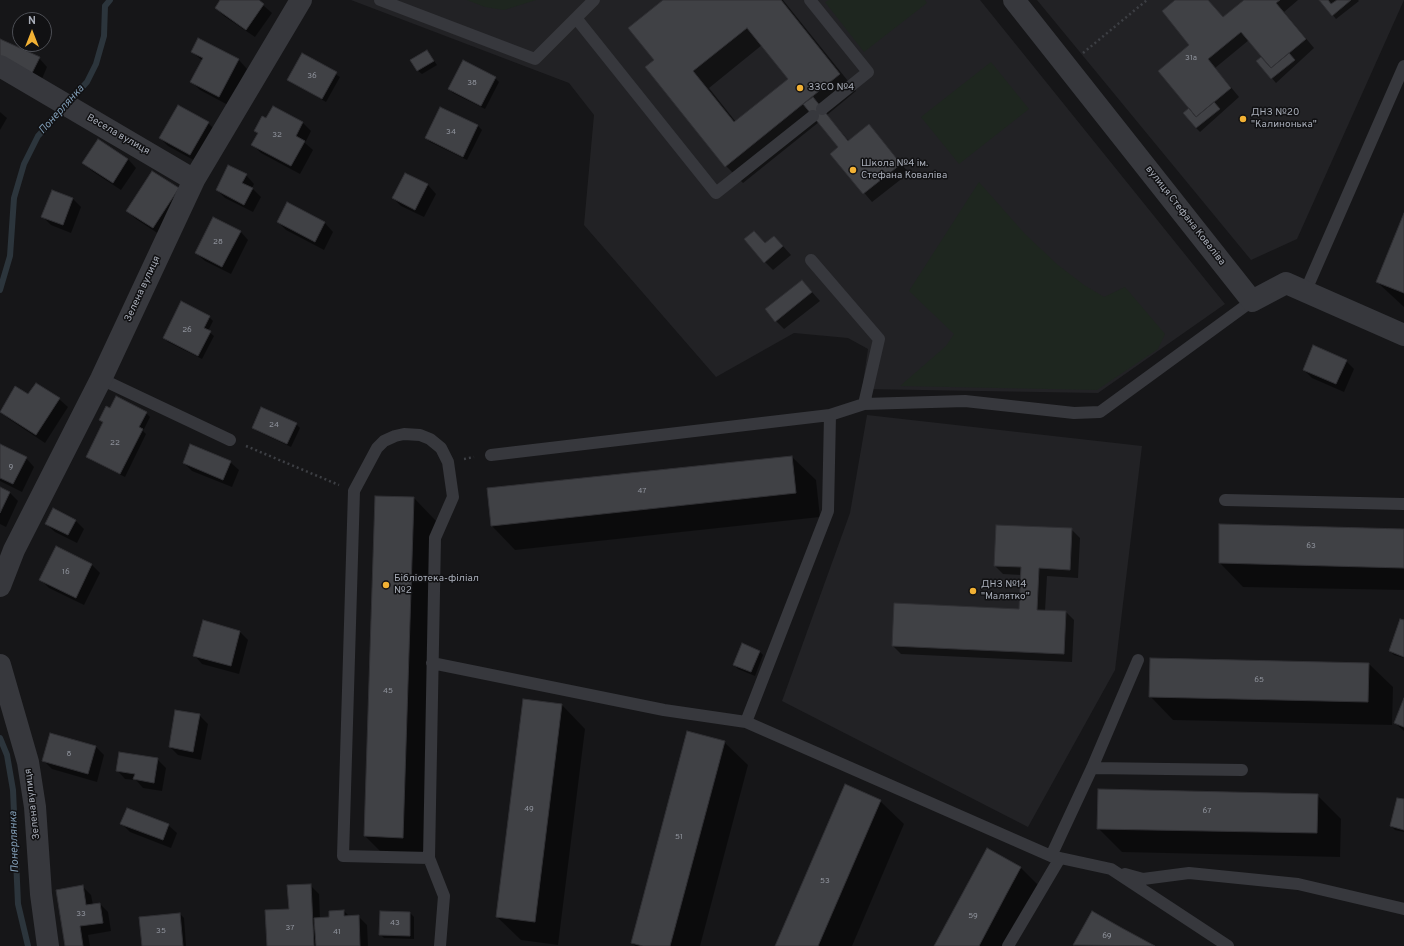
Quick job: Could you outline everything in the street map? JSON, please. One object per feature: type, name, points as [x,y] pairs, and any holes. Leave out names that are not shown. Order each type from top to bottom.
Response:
[{"type":"street","name":"Зелена вулиця","points":[[0,586],[14,550],[101,379],[194,180],[301,0]]},
{"type":"street","name":"вулиця Стефана Коваліва","points":[[1014,0],[1252,301]]},
{"type":"street","name":"Весела вулиця","points":[[0,66],[194,180]]},
{"type":"street","points":[[1252,301],[1286,283],[1306,290],[1404,335]]},
{"type":"street","name":"Зелена вулиця","points":[[0,665],[28,762],[35,807],[48,946]]},
{"type":"lane","points":[[380,0],[535,59],[594,0]]},
{"type":"lane","points":[[576,18],[716,192],[868,72],[810,0]]},
{"type":"lane","points":[[1306,290],[1404,66]]},
{"type":"lane","points":[[811,260],[879,339],[864,404]]},
{"type":"lane","points":[[491,455],[830,415],[864,404],[965,401],[1074,413],[1100,412],[1252,301]]},
{"type":"lane","points":[[101,379],[230,440]]},
{"type":"lane","points":[[746,722],[828,511],[830,415]]},
{"type":"lane","points":[[429,858],[343,856],[354,492],[377,448],[384,441],[395,436],[420,434],[430,439],[441,448],[448,462],[453,497],[435,538],[429,858],[444,896],[440,946]]},
{"type":"lane","points":[[1225,500],[1404,504]]},
{"type":"lane","points":[[1008,946],[1056,857],[1138,660]]},
{"type":"lane","points":[[432,663],[664,710],[746,722],[1056,857],[1111,869],[1143,879],[1189,873],[1298,884],[1404,909]]},
{"type":"lane","points":[[1092,768],[1242,770]]},
{"type":"lane","points":[[1111,869],[1228,946]]},
{"type":"path","points":[[1067,66],[1147,0]]},
{"type":"path","points":[[230,440],[354,492]]},
{"type":"path","points":[[448,462],[491,455]]},
{"type":"shaded area","name":"Школа №4 ім. Стефана Коваліва","points":[[351,0],[980,0],[1225,304],[1098,393],[862,389],[868,349],[848,338],[794,333],[716,377],[584,225],[594,115],[569,83]]},
{"type":"shaded area","points":[[467,0],[536,0],[504,10],[485,7]]},
{"type":"shaded area","points":[[829,0],[925,0],[927,3],[864,52],[825,2]]},
{"type":"shaded area","name":"ДНЗ №20 \"Калинонька\"","points":[[1037,0],[1404,0],[1297,239],[1251,260]]},
{"type":"shaded area","points":[[991,62],[1029,109],[959,164],[921,117]]},
{"type":"shaded area","points":[[979,182],[1025,234],[1058,265],[1084,285],[1104,297],[1125,287],[1165,334],[1158,349],[1097,390],[900,386],[946,346],[954,334],[909,291]]},
{"type":"shaded area","name":"ДНЗ №14 \"Малятко\"","points":[[867,415],[1142,446],[1115,670],[1028,827],[782,701],[850,513]]},
{"type":"building","points":[[220,0],[259,0],[264,4],[246,30],[215,8]]},
{"type":"building","name":"ЗЗСО №4","points":[[663,0],[781,0],[840,74],[725,167],[645,67],[654,60],[628,28]],"holes":[[[747,28],[788,79],[734,122],[693,71]]]},
{"type":"building","points":[[1175,0],[1208,0],[1223,17],[1244,0],[1280,0],[1276,3],[1306,39],[1271,68],[1241,32],[1208,59],[1231,88],[1196,117],[1158,71],[1189,45],[1162,11]]},
{"type":"building","points":[[1319,0],[1328,0],[1331,4],[1337,0],[1351,0],[1332,16]]},
{"type":"building","points":[[198,38],[239,59],[219,97],[190,82],[203,58],[191,52]]},
{"type":"building","points":[[0,39],[12,44],[12,52],[29,52],[40,57],[32,73],[0,58]]},
{"type":"building","points":[[427,50],[434,61],[417,71],[410,60]]},
{"type":"building","points":[[302,53],[337,72],[322,99],[287,80]]},
{"type":"building","points":[[1289,53],[1295,60],[1271,79],[1256,61],[1261,57],[1271,68]]},
{"type":"building","points":[[463,60],[496,77],[481,106],[448,89]]},
{"type":"building","points":[[813,97],[848,141],[869,124],[901,164],[863,194],[830,154],[838,147],[803,104]]},
{"type":"building","points":[[1214,102],[1220,109],[1196,128],[1183,113],[1189,108],[1196,117]]},
{"type":"building","points":[[178,105],[209,122],[190,155],[159,138]]},
{"type":"building","points":[[273,106],[303,122],[296,136],[305,141],[291,166],[251,145],[258,133],[254,131],[262,116],[266,118]]},
{"type":"building","points":[[440,107],[478,125],[463,157],[425,138]]},
{"type":"building","points":[[98,139],[128,159],[113,183],[82,163]]},
{"type":"building","points":[[228,165],[247,174],[242,183],[253,188],[244,205],[216,190]]},
{"type":"building","points":[[152,171],[179,188],[153,228],[126,211]]},
{"type":"building","points":[[405,173],[428,184],[415,210],[392,198]]},
{"type":"building","points":[[52,190],[73,198],[63,225],[41,217]]},
{"type":"building","points":[[287,202],[325,222],[315,242],[277,222]]},
{"type":"building","points":[[1404,213],[1404,293],[1376,282]]},
{"type":"building","points":[[213,217],[241,231],[222,267],[195,253]]},
{"type":"building","points":[[754,231],[765,243],[774,236],[783,246],[764,263],[744,239]]},
{"type":"building","points":[[802,280],[812,292],[775,322],[765,309]]},
{"type":"building","points":[[181,301],[210,316],[204,328],[211,331],[198,356],[163,338]]},
{"type":"building","points":[[1313,345],[1347,360],[1336,384],[1303,370]]},
{"type":"building","points":[[36,383],[60,398],[36,435],[0,412],[15,386],[28,394]]},
{"type":"building","points":[[116,396],[147,412],[139,427],[143,429],[120,474],[86,457],[103,422],[99,420],[106,406],[110,408]]},
{"type":"building","points":[[261,407],[297,423],[287,444],[252,428]]},
{"type":"building","points":[[0,444],[27,457],[13,484],[0,478]]},
{"type":"building","points":[[190,444],[231,461],[223,480],[183,463]]},
{"type":"building","points":[[792,456],[796,493],[491,526],[487,488]]},
{"type":"building","points":[[0,487],[10,492],[0,513]]},
{"type":"building","points":[[375,496],[414,497],[403,838],[364,836]]},
{"type":"building","points":[[53,508],[76,520],[68,535],[45,524]]},
{"type":"building","points":[[1219,524],[1404,529],[1404,568],[1219,563]]},
{"type":"building","points":[[996,525],[1072,528],[1070,570],[1039,568],[1037,610],[1066,611],[1064,654],[892,646],[894,603],[1019,609],[1021,567],[994,566]]},
{"type":"building","points":[[56,546],[92,564],[76,598],[39,580]]},
{"type":"building","points":[[1400,619],[1404,620],[1404,657],[1389,651]]},
{"type":"building","points":[[203,620],[240,631],[231,666],[193,656]]},
{"type":"building","points":[[742,643],[760,651],[751,672],[733,665]]},
{"type":"building","points":[[1150,658],[1369,663],[1368,702],[1149,697]]},
{"type":"building","points":[[1404,698],[1404,727],[1394,723]]},
{"type":"building","points":[[523,699],[562,704],[535,922],[496,917]]},
{"type":"building","points":[[175,710],[200,714],[193,752],[169,747]]},
{"type":"building","points":[[687,731],[725,741],[670,946],[643,946],[631,943]]},
{"type":"building","points":[[50,733],[96,746],[88,774],[42,761]]},
{"type":"building","points":[[119,752],[158,758],[154,783],[133,779],[135,774],[116,771]]},
{"type":"building","points":[[845,784],[881,800],[818,946],[775,946]]},
{"type":"building","points":[[1098,789],[1318,794],[1317,833],[1097,829]]},
{"type":"building","points":[[1397,798],[1404,799],[1404,830],[1390,826]]},
{"type":"building","points":[[127,808],[169,824],[163,840],[120,824]]},
{"type":"building","points":[[987,848],[1021,867],[979,946],[934,946]]},
{"type":"building","points":[[311,884],[314,946],[267,946],[265,910],[289,909],[287,885]]},
{"type":"building","points":[[83,885],[86,905],[100,903],[103,923],[80,926],[83,946],[65,946],[56,890]]},
{"type":"building","points":[[344,910],[344,916],[359,915],[360,946],[316,946],[314,918],[329,917],[329,911]]},
{"type":"building","points":[[380,911],[410,912],[410,936],[379,935]]},
{"type":"building","points":[[1092,911],[1120,927],[1155,946],[1073,945]]},
{"type":"building","points":[[180,913],[183,946],[142,946],[139,917]]},
{"type":"waterway","name":"Понерлянка","points":[[0,290],[10,256],[14,198],[24,164],[38,136],[87,82],[96,64],[104,36],[105,6],[110,0]]},
{"type":"waterway","name":"Понерлянка","points":[[0,738],[7,755],[13,790],[18,904],[28,946]]},
{"type":"place","name":"ЗЗСО №4","points":[[800,88]]},
{"type":"place","name":"ДНЗ №20 \"Калинонька\"","points":[[1243,119]]},
{"type":"place","name":"Школа №4 ім. Стефана Коваліва","points":[[853,170]]},
{"type":"place","name":"Бібліотека-філіал №2","points":[[386,585]]},
{"type":"place","name":"ДНЗ №14 \"Малятко\"","points":[[973,591]]}]
